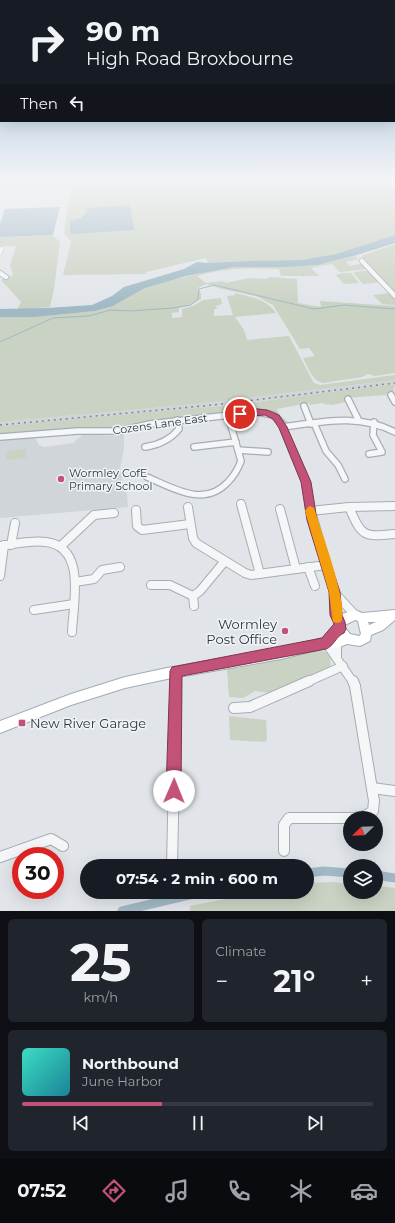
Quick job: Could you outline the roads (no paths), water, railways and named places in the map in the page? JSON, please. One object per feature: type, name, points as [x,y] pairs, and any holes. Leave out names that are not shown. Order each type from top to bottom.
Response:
[{"type":"main road","points":[[337,642],[337,628],[350,616],[393,616]]},
{"type":"main road","points":[[366,632],[379,626],[393,616]]},
{"type":"main road","points":[[0,727],[100,689],[145,677],[337,642],[360,641],[366,637],[366,632],[358,617]]},
{"type":"main road","points":[[337,642],[340,626]]},
{"type":"street","points":[[362,261],[395,296]]},
{"type":"street","points":[[0,273],[6,277]]},
{"type":"street","points":[[391,395],[395,402]]},
{"type":"street","points":[[348,399],[358,419]]},
{"type":"street","points":[[304,406],[326,451],[338,465],[345,479]]},
{"type":"street","name":"Cozens Lane East","points":[[0,437],[84,430],[119,431],[178,420],[263,412],[276,417],[283,427],[306,482],[310,511],[334,592],[336,615],[340,626]]},
{"type":"street","points":[[147,477],[191,495],[198,496],[214,493],[225,487],[239,467],[241,461],[228,415]]},
{"type":"street","points":[[283,427],[358,419],[374,422],[395,431]]},
{"type":"street","points":[[145,447],[159,445],[176,433],[179,428],[178,420]]},
{"type":"street","points":[[369,454],[382,452],[373,435],[374,422]]},
{"type":"street","points":[[194,447],[236,442]]},
{"type":"street","points":[[238,450],[247,450],[259,453],[268,452]]},
{"type":"street","points":[[241,503],[260,574]]},
{"type":"street","points":[[310,511],[349,507],[395,506]]},
{"type":"street","points":[[188,507],[193,538],[196,543],[248,574],[260,574],[326,565]]},
{"type":"street","points":[[349,507],[358,528],[365,534],[374,537],[395,534]]},
{"type":"street","points":[[280,509],[296,569]]},
{"type":"street","points":[[136,510],[137,526],[142,530],[190,524]]},
{"type":"street","points":[[61,546],[94,515],[114,513]]},
{"type":"street","points":[[0,576],[5,545],[14,523]]},
{"type":"street","points":[[5,545],[45,542],[54,543],[61,546],[71,557],[74,564],[75,582],[72,632]]},
{"type":"street","points":[[193,596],[200,591],[225,561]]},
{"type":"street","points":[[75,582],[94,579],[102,570],[120,567]]},
{"type":"street","points":[[308,567],[315,586]]},
{"type":"street","points":[[151,585],[171,584],[193,596]]},
{"type":"street","name":"Cozens Lane East","points":[[334,592],[358,617]]},
{"type":"street","points":[[193,596],[194,606]]},
{"type":"street","points":[[34,610],[74,604]]},
{"type":"street","points":[[284,851],[284,825],[289,818],[365,816],[374,810],[374,801],[358,698],[353,679],[331,653],[337,642]]},
{"type":"street","points":[[234,708],[250,707],[340,662]]},
{"type":"street","points":[[172,859],[176,671]]},
{"type":"street","points":[[372,788],[395,791]]},
{"type":"street","points":[[0,857],[50,839],[63,846]]},
{"type":"water","points":[[0,223],[56,223],[53,235],[0,237]]},
{"type":"water","points":[[70,223],[133,223],[134,230],[70,234]]},
{"type":"water","points":[[395,235],[395,243],[318,265],[288,267],[234,267],[186,276],[145,288],[113,306],[95,311],[36,317],[0,317],[0,309],[92,305],[112,296],[124,287],[184,269],[197,262],[208,263],[301,260],[336,254]]},
{"type":"waterway","points":[[0,342],[53,318],[88,316],[111,310],[130,311],[173,308],[191,305],[198,299],[199,289],[214,285],[314,309],[344,305],[395,309]]},
{"type":"waterway","points":[[314,872],[324,871],[343,872]]},
{"type":"waterway","points":[[383,876],[395,878]]},
{"type":"waterway","points":[[122,911],[173,899]]},
{"type":"railway","points":[[0,425],[213,405],[395,383]]},
{"type":"place","name":"Wormley CofE Primary School","points":[[61,479]]},
{"type":"place","name":"Wormley Post Office","points":[[285,631]]},
{"type":"place","name":"New River Garage","points":[[22,723]]}]
